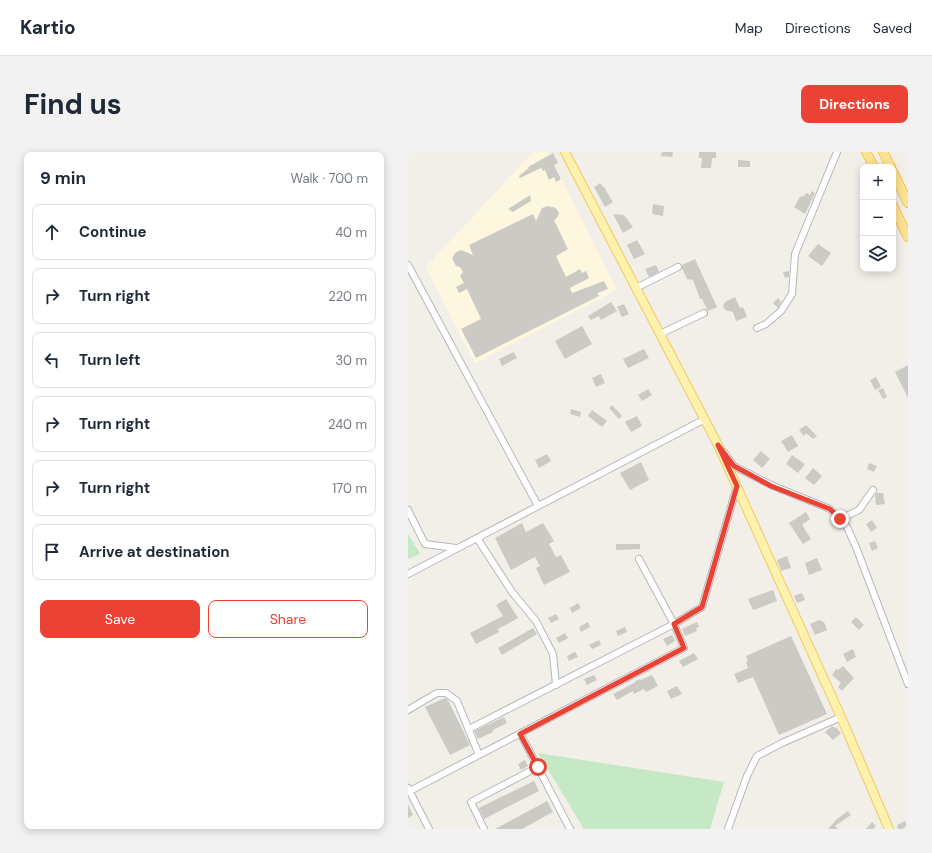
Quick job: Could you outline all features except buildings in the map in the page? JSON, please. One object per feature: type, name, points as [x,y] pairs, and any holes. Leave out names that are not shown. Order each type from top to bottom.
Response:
[{"type":"highway","points":[[866,152],[872,164]]},
{"type":"highway","points":[[883,152],[889,164]]},
{"type":"highway","points":[[896,178],[908,203]]},
{"type":"highway","points":[[896,212],[908,237]]},
{"type":"main road","points":[[565,152],[718,445],[841,718],[889,829]]},
{"type":"street","points":[[757,328],[766,324],[781,310],[792,294],[795,254],[837,152]]},
{"type":"street","points":[[408,264],[538,506]]},
{"type":"street","points":[[636,288],[678,267]]},
{"type":"street","points":[[660,334],[704,313]]},
{"type":"street","points":[[408,574],[705,419]]},
{"type":"street","points":[[718,445],[734,466],[771,486],[830,509],[847,527],[908,684]]},
{"type":"street","points":[[469,729],[674,624],[702,607],[737,486]]},
{"type":"street","points":[[840,519],[859,510],[873,490]]},
{"type":"street","points":[[408,510],[425,544],[457,548]]},
{"type":"street","points":[[477,538],[512,592],[536,621],[553,654],[556,685]]},
{"type":"street","points":[[429,829],[409,790],[684,648],[674,624],[639,559]]},
{"type":"street","points":[[408,710],[437,693],[446,693],[457,701],[479,755]]},
{"type":"street","points":[[728,829],[746,776],[757,756],[782,743],[841,718]]},
{"type":"street","points":[[520,734],[570,829]]},
{"type":"street","points":[[484,829],[471,802],[538,767]]},
{"type":"shaded area","points":[[533,152],[548,152],[617,290],[475,363],[426,267]]},
{"type":"green space","points":[[408,534],[420,554],[408,559]]},
{"type":"green space","points":[[538,753],[724,782],[710,829],[584,829]]},
{"type":"route","points":[[538,767],[520,734],[684,648],[674,624],[702,607],[737,486],[718,445],[734,466],[771,486],[830,509],[840,519]]}]
